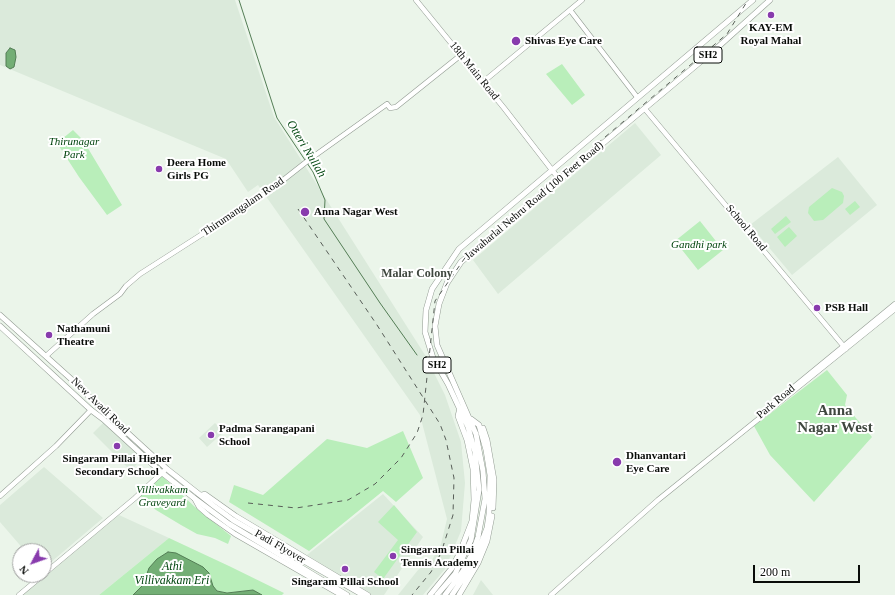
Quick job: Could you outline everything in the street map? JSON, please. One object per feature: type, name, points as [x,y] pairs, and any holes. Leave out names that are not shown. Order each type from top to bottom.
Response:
[{"type":"main road","name":"Jawaharlal Nehru Road (100 Feet Road)","points":[[437,595],[455,574],[471,540],[477,506],[478,471],[475,452],[468,427],[460,408],[433,358],[425,332],[426,310],[432,290],[459,249],[753,0]]},
{"type":"main road","name":"Jawaharlal Nehru Road (100 Feet Road)","points":[[444,595],[463,571],[472,554],[478,537],[485,498],[480,449],[471,419],[437,345],[435,326],[439,304],[447,283],[462,262],[718,47],[770,0]]},
{"type":"main road","name":"New Avadi Road","points":[[0,315],[168,469],[201,495]]},
{"type":"main road","name":"New Avadi Road","points":[[0,326],[90,410],[103,419],[162,472],[194,498]]},
{"type":"main road","points":[[430,595],[452,568],[463,546],[472,521],[474,500],[473,469],[463,428],[458,416],[460,408]]},
{"type":"main road","points":[[459,595],[478,563],[487,541],[492,515],[494,480],[491,457],[483,428],[471,419]]},
{"type":"main road","points":[[452,595],[473,564],[485,532],[489,514],[490,475],[479,425]]},
{"type":"main road","name":"Padi Flyover","points":[[201,495],[233,520],[362,595]]},
{"type":"main road","name":"Padi Flyover","points":[[194,498],[229,524],[347,595]]},
{"type":"street","name":"18th Main Road","points":[[416,0],[483,82],[551,171],[559,179]]},
{"type":"street","points":[[483,82],[582,0]]},
{"type":"street","points":[[570,10],[637,97]]},
{"type":"street","name":"Thirumangalam Road","points":[[46,356],[93,314],[120,294],[126,286],[140,274],[268,192],[304,163],[387,104],[390,108],[396,107],[461,55]]},
{"type":"street","name":"School Road","points":[[645,109],[845,347]]},
{"type":"street","name":"Park Road","points":[[552,595],[658,500],[845,347],[895,304]]},
{"type":"street","name":"Park Road","points":[[845,347],[895,309]]},
{"type":"street","points":[[0,496],[56,446],[90,410]]},
{"type":"street","points":[[52,567],[135,498],[162,472],[168,469]]},
{"type":"street","points":[[201,495],[205,494],[232,514],[368,595]]},
{"type":"street","points":[[194,498],[198,507],[235,534],[341,595]]},
{"type":"street","points":[[19,595],[33,583]]},
{"type":"shaded area","points":[[0,0],[235,0],[274,117],[425,355],[445,395],[461,442],[465,483],[461,531],[445,569],[423,595],[398,595],[418,570],[432,560],[441,544],[447,519],[420,415],[258,185],[248,192],[226,159],[0,65]]},
{"type":"shaded area","points":[[635,123],[661,155],[498,294],[473,260]]},
{"type":"shaded area","points":[[838,157],[877,205],[792,275],[750,225]]},
{"type":"shaded area","name":"Singaram Pillai Higher Secondary School","points":[[104,422],[142,458],[131,471],[93,433]]},
{"type":"shaded area","name":"Padma Sarangapani School","points":[[215,423],[224,432],[207,447],[199,438]]},
{"type":"shaded area","points":[[44,467],[103,518],[52,561],[52,543],[18,543],[0,522],[0,505]]},
{"type":"shaded area","points":[[383,494],[423,537],[384,595],[370,595],[307,555]]},
{"type":"shaded area","points":[[119,515],[169,538],[99,595],[23,595],[37,583],[52,583],[52,571]]},
{"type":"shaded area","points":[[481,580],[493,595],[473,595]]},
{"type":"green space","points":[[562,64],[585,95],[572,105],[546,74]]},
{"type":"green space","name":"Thirunagar Park","points":[[73,130],[83,140],[122,205],[107,215],[79,177],[57,143]]},
{"type":"green space","points":[[832,188],[842,192],[844,196],[843,203],[823,220],[814,221],[808,213],[809,207]]},
{"type":"green space","points":[[855,201],[860,207],[850,215],[845,209]]},
{"type":"green space","points":[[786,216],[791,222],[775,234],[771,229]]},
{"type":"green space","name":"Gandhi park","points":[[700,221],[723,250],[698,270],[675,241]]},
{"type":"green space","points":[[789,227],[797,236],[785,247],[777,237]]},
{"type":"green space","points":[[827,370],[847,395],[845,405],[872,437],[814,502],[770,455],[754,426]]},
{"type":"green space","points":[[403,431],[423,478],[396,502],[383,491],[309,551],[229,502],[234,485],[263,495],[327,439],[367,448]]},
{"type":"green space","name":"Villivakkam Graveyard","points":[[162,476],[195,507],[231,536],[228,544],[215,538],[197,534],[156,510],[140,496]]},
{"type":"green space","name":"Singaram Pillai Tennis Academy","points":[[394,505],[417,532],[383,579],[374,572],[398,540],[378,522]]},
{"type":"green space","points":[[169,538],[284,593],[282,595],[262,595],[253,590],[227,593],[217,591],[213,586],[209,573],[143,585],[133,595],[99,595]]},
{"type":"water","points":[[10,48],[15,50],[16,57],[14,67],[10,69],[6,66],[6,53]]},
{"type":"water","name":"Athi Villivakkam Eri","points":[[168,552],[176,553],[203,567],[209,573],[213,586],[217,591],[227,593],[253,590],[262,595],[133,595],[143,585],[149,568],[157,559]]},
{"type":"waterway","name":"Otteri Nullah","points":[[239,0],[277,118],[305,160]]},
{"type":"waterway","name":"Otteri Nullah","points":[[307,163],[313,172],[325,200],[324,219],[417,355]]},
{"type":"railway","points":[[248,503],[296,508],[348,500],[375,484],[401,458],[417,433],[423,415],[435,301],[469,252],[727,34],[748,0]]},
{"type":"railway","points":[[298,209],[377,325],[440,424],[446,440],[454,478],[453,515],[441,553],[431,572],[412,595]]},
{"type":"place","name":"KAY-EM Royal Mahal","points":[[771,15]]},
{"type":"place","name":"Shivas Eye Care","points":[[516,41]]},
{"type":"place","name":"Deera Home Girls PG","points":[[159,169]]},
{"type":"place","name":"Anna Nagar West","points":[[305,212]]},
{"type":"place","name":"PSB Hall","points":[[817,308]]},
{"type":"place","name":"Nathamuni Theatre","points":[[49,335]]},
{"type":"place","name":"Padma Sarangapani School","points":[[211,435]]},
{"type":"place","name":"Singaram Pillai Higher Secondary School","points":[[117,446]]},
{"type":"place","name":"Dhanvantari Eye Care","points":[[617,462]]},
{"type":"place","name":"Singaram Pillai Tennis Academy","points":[[393,556]]},
{"type":"place","name":"Singaram Pillai School","points":[[345,569]]},
{"type":"district","name":"Malar Colony","points":[[417,274]]},
{"type":"district","name":"Anna Nagar West","points":[[835,420]]}]
